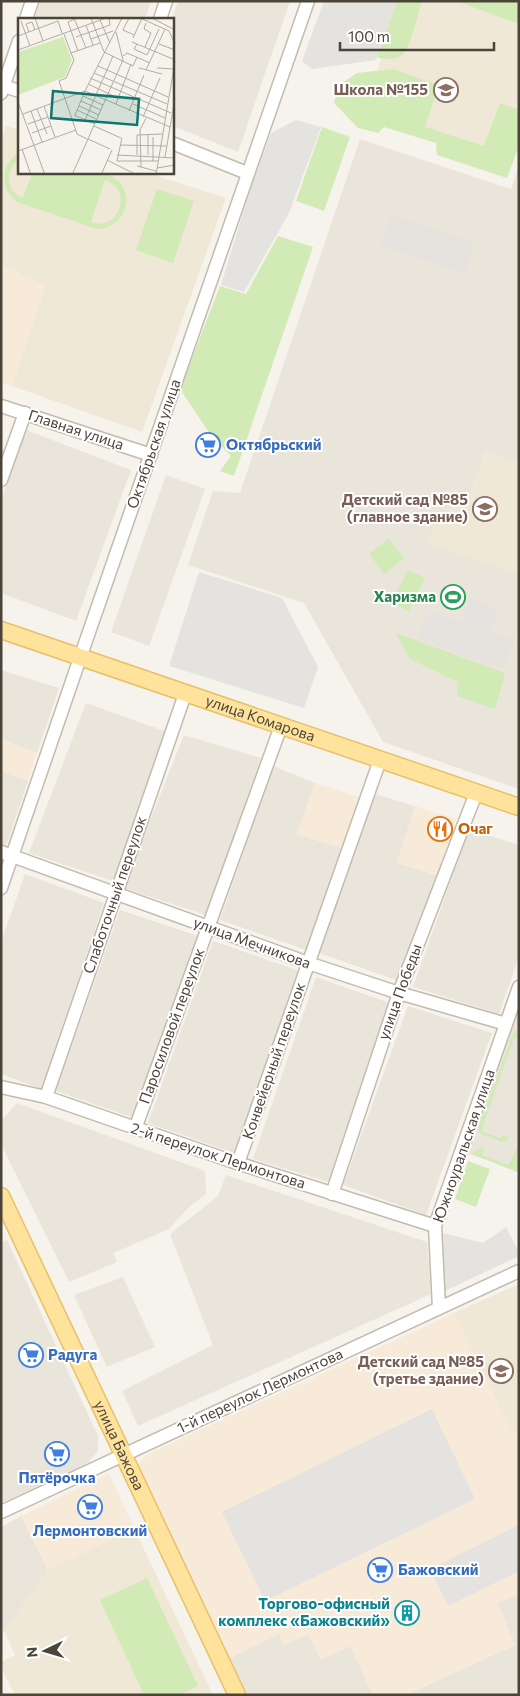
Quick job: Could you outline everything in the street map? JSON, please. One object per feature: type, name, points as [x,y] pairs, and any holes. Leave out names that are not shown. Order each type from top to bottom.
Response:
[{"type":"main road","name":"улица Комарова","points":[[1,630],[519,808]]},
{"type":"main road","name":"улица Бажова","points":[[1,1196],[237,1695]]},
{"type":"street","points":[[26,18],[32,1]]},
{"type":"street","points":[[160,18],[166,1]]},
{"type":"street","name":"Октябрьская улица","points":[[1,888],[7,854],[80,658],[308,1]]},
{"type":"street","points":[[18,43],[2,88],[18,91]]},
{"type":"street","points":[[174,145],[247,173]]},
{"type":"street","name":"Главная улица","points":[[1,406],[151,455]]},
{"type":"street","points":[[1,480],[25,413]]},
{"type":"street","name":"Слаботочный переулок","points":[[46,1097],[185,694]]},
{"type":"street","name":"Паросиловой переулок","points":[[135,1129],[281,726]]},
{"type":"street","name":"Конвейерный переулок","points":[[238,1164],[380,760]]},
{"type":"street","name":"улица Победы","points":[[332,1194],[399,993],[476,793]]},
{"type":"street","name":"улица Мечникова","points":[[7,854],[308,963],[399,993],[506,1024]]},
{"type":"street","name":"Южноуральская улица","points":[[438,1308],[435,1226],[519,988]]},
{"type":"street","name":"2-й переулок Лермонтова","points":[[1,1086],[46,1097],[238,1164],[435,1226]]},
{"type":"street","name":"1-й переулок Лермонтова","points":[[1,1512],[519,1271]]},
{"type":"shaded area","points":[[40,1],[151,1],[145,18],[34,18]]},
{"type":"shaded area","points":[[178,1],[290,1],[238,152],[174,126],[174,18],[172,18]]},
{"type":"shaded area","points":[[324,1],[397,1],[376,60],[312,69],[302,61]]},
{"type":"shaded area","name":"Школа №155","points":[[397,1],[453,1],[457,3],[458,1],[519,1],[519,118],[493,156],[365,116],[381,59],[377,57]]},
{"type":"shaded area","points":[[296,120],[321,127],[289,213],[244,292],[221,285],[250,190],[271,133]]},
{"type":"shaded area","points":[[6,126],[18,130],[18,174],[151,174],[226,198],[142,432],[12,386],[46,286],[1,265],[1,141]]},
{"type":"shaded area","points":[[360,139],[511,189],[519,165],[519,463],[486,452],[470,494],[434,523],[519,575],[519,789],[383,742],[304,603],[188,565],[213,491],[240,493]]},
{"type":"shaded area","points":[[392,215],[475,243],[464,274],[381,245]]},
{"type":"shaded area","points":[[1,265],[46,286],[12,386],[1,383]]},
{"type":"shaded area","points":[[26,430],[131,470],[76,621],[1,593],[1,500]]},
{"type":"shaded area","name":"Детский сад №85 (главное здание)","points":[[486,452],[519,463],[519,575],[428,543],[434,523],[470,494]]},
{"type":"shaded area","points":[[166,475],[205,489],[149,646],[111,632]]},
{"type":"shaded area","points":[[199,572],[282,598],[318,667],[304,708],[169,666]]},
{"type":"shaded area","points":[[470,598],[498,609],[491,630],[462,620]]},
{"type":"shaded area","points":[[428,610],[514,639],[503,669],[418,640]]},
{"type":"shaded area","points":[[1,670],[59,688],[37,753],[1,739]]},
{"type":"shaded area","points":[[86,703],[167,732],[113,881],[29,853]]},
{"type":"shaded area","points":[[184,735],[261,758],[206,915],[123,888]]},
{"type":"shaded area","points":[[1,739],[37,753],[28,781],[1,771]]},
{"type":"shaded area","points":[[273,766],[315,783],[297,834],[344,849],[306,950],[220,920]]},
{"type":"shaded area","points":[[1,771],[28,781],[5,849],[1,847]]},
{"type":"shaded area","points":[[315,783],[361,798],[344,849],[297,834]]},
{"type":"shaded area","points":[[372,793],[415,806],[397,863],[437,875],[399,981],[319,953]]},
{"type":"shaded area","points":[[415,806],[456,819],[437,875],[397,863]]},
{"type":"shaded area","points":[[469,829],[519,845],[519,956],[499,1014],[413,987]]},
{"type":"shaded area","points":[[25,874],[104,903],[41,1089],[1,1074],[1,942]]},
{"type":"shaded area","points":[[120,910],[198,936],[134,1118],[56,1091]]},
{"type":"shaded area","points":[[213,941],[300,971],[237,1154],[148,1123]]},
{"type":"shaded area","points":[[316,977],[392,1004],[331,1183],[253,1159]]},
{"type":"shaded area","points":[[408,1006],[492,1033],[426,1215],[343,1185]]},
{"type":"shaded area","points":[[519,1008],[519,1171],[466,1153]]},
{"type":"shaded area","points":[[17,1103],[205,1171],[206,1194],[189,1207],[169,1229],[113,1253],[117,1262],[69,1282],[1,1144],[1,1121]]},
{"type":"shaded area","points":[[226,1175],[427,1242],[431,1294],[138,1426],[122,1391],[213,1345],[170,1234],[218,1196]]},
{"type":"shaded area","points":[[506,1227],[519,1252],[519,1256],[445,1291],[443,1233],[483,1243]]},
{"type":"shaded area","points":[[7,1240],[98,1436],[98,1451],[85,1466],[1,1503],[1,1243]]},
{"type":"shaded area","points":[[123,1277],[155,1347],[107,1367],[74,1295]]},
{"type":"shaded area","name":"Детский сад №85 (третье здание)","points":[[519,1284],[519,1430],[513,1433],[454,1313]]},
{"type":"shaded area","points":[[454,1313],[513,1432],[519,1430],[519,1593],[498,1603],[515,1645],[406,1695],[373,1695],[350,1646],[321,1660],[308,1634],[284,1645],[279,1634],[226,1660],[137,1468],[141,1460],[154,1451]]},
{"type":"shaded area","points":[[432,1409],[475,1499],[265,1601],[222,1512]]},
{"type":"shaded area","points":[[109,1473],[134,1528],[48,1570],[21,1516]]},
{"type":"shaded area","points":[[21,1516],[48,1570],[1,1633],[1,1527]]},
{"type":"shaded area","points":[[519,1525],[519,1571],[448,1606],[430,1569]]},
{"type":"shaded area","points":[[134,1528],[213,1695],[15,1695],[1,1667],[1,1662],[15,1655],[4,1631],[48,1570]]},
{"type":"shaded area","points":[[519,1593],[519,1695],[406,1695],[515,1645],[497,1603]]},
{"type":"shaded area","points":[[279,1634],[284,1645],[308,1634],[350,1645],[373,1695],[243,1695],[226,1660]]},
{"type":"green space","points":[[397,1],[422,1],[406,50],[401,56],[387,59],[380,58],[377,57]]},
{"type":"green space","points":[[519,1],[519,24],[459,2]]},
{"type":"green space","points":[[393,69],[439,85],[425,127],[484,146],[500,103],[519,110],[519,146],[507,178],[437,155],[436,143],[384,127],[378,133],[358,128],[334,103],[339,85],[357,73]]},
{"type":"green space","points":[[322,127],[350,137],[324,211],[296,201]]},
{"type":"green space","points":[[18,154],[18,160],[11,169],[9,180],[13,190],[23,198],[32,174],[106,174],[118,181],[124,189],[126,207],[116,222],[108,227],[97,229],[17,202],[11,197],[5,184],[4,177],[8,163]],"holes":[[[105,180],[114,185],[119,191],[121,200],[115,216],[101,224],[91,222]]]},
{"type":"green space","points":[[157,189],[194,201],[173,263],[136,250]]},
{"type":"green space","points":[[278,236],[313,247],[234,476],[220,471],[231,456],[212,437],[180,389],[220,286],[246,294]]},
{"type":"green space","points":[[389,539],[404,558],[384,574],[369,554]]},
{"type":"green space","points":[[408,570],[425,578],[409,611],[391,603]]},
{"type":"green space","points":[[396,633],[505,673],[495,709],[457,696],[458,682],[410,659]]},
{"type":"green space","points":[[519,1030],[519,1039],[514,1038],[481,1131],[501,1138],[503,1135],[509,1137],[507,1141],[502,1142],[479,1133],[478,1128],[512,1036],[514,1032]]},
{"type":"green space","points":[[519,1144],[519,1173],[472,1154],[481,1147],[484,1148],[482,1155],[508,1165]]},
{"type":"green space","points":[[468,1161],[490,1169],[476,1207],[455,1199]]},
{"type":"green space","points":[[147,1578],[198,1686],[180,1695],[144,1695],[100,1600]]},
{"type":"place","name":"Школа №155","points":[[446,90]]},
{"type":"place","name":"Октябрьский","points":[[208,445]]},
{"type":"place","name":"Детский сад №85 (главное здание)","points":[[485,509]]},
{"type":"place","name":"Харизма","points":[[453,597]]},
{"type":"place","name":"Очаг","points":[[440,829]]},
{"type":"place","name":"Радуга","points":[[31,1355]]},
{"type":"place","name":"Детский сад №85 (третье здание)","points":[[501,1371]]},
{"type":"place","name":"Пятёрочка","points":[[57,1454]]},
{"type":"place","name":"Лермонтовский","points":[[90,1507]]},
{"type":"place","name":"Бажовский","points":[[380,1570]]},
{"type":"place","name":"Торгово-офисный комплекс «Бажовский»","points":[[407,1613]]}]
